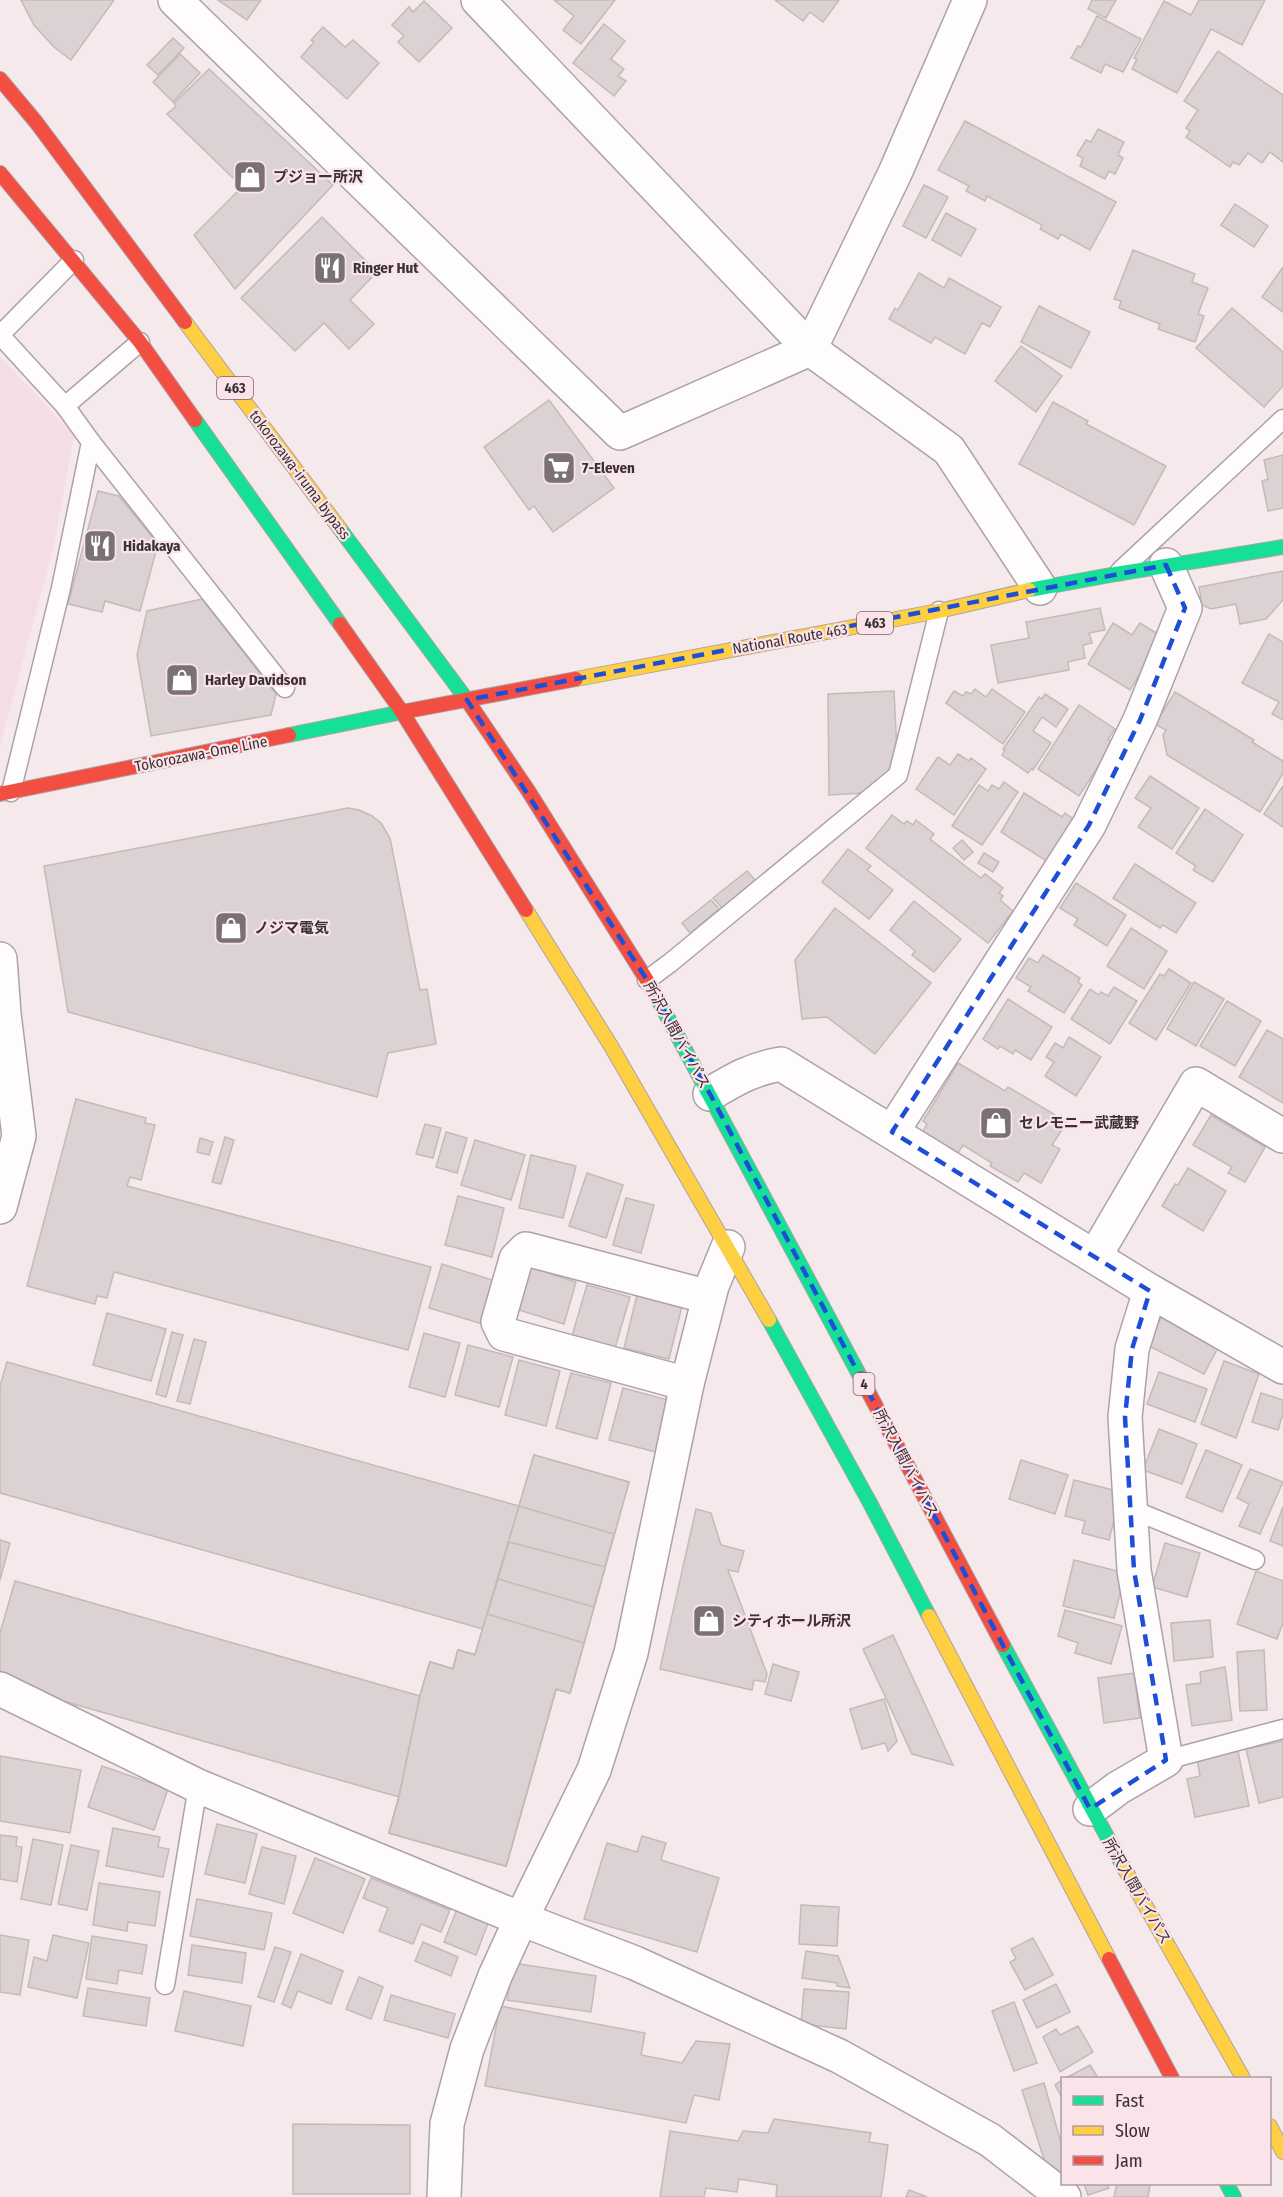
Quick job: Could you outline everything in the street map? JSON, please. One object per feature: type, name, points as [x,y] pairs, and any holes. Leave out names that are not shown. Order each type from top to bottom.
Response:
[{"type":"main road","name":"tokorozawa-iruma bypass","points":[[0,79],[36,122],[467,700]]},
{"type":"main road","points":[[0,173],[140,342],[402,712],[611,1046],[728,1247],[870,1503],[1171,2077]]},
{"type":"main road","name":"National Route 463","points":[[402,712],[939,611],[1040,588],[1283,547]]},
{"type":"main road","name":"所沢入間バイパス","points":[[467,700],[529,792],[647,980],[710,1094],[1090,1809],[1243,2077]]},
{"type":"main road","name":"Tokorozawa-Ome Line","points":[[5,793],[402,712]]},
{"type":"main road","points":[[1271,2130],[1283,2152]]},
{"type":"street","points":[[175,0],[620,433],[810,349],[895,172],[970,0]]},
{"type":"street","points":[[478,0],[810,349],[949,450],[1040,588]]},
{"type":"street","points":[[892,1132],[1089,825],[1140,720],[1185,608],[1166,565]]},
{"type":"street","points":[[0,959],[4,1014],[19,1136],[0,1207]]},
{"type":"street","points":[[710,1094],[759,1067],[781,1064],[1150,1291],[1279,1355]]},
{"type":"street","points":[[1095,1256],[1196,1084],[1283,1136]]},
{"type":"street","points":[[444,2197],[447,2124],[465,2059],[495,1976],[594,1770],[631,1653],[687,1384],[709,1297],[728,1247]]},
{"type":"street","points":[[687,1384],[504,1334],[498,1322],[516,1259],[526,1249],[709,1297]]},
{"type":"street","points":[[1090,1809],[1118,1788],[1166,1760],[1134,1570],[1125,1418],[1132,1349],[1150,1291]]},
{"type":"street","points":[[0,1689],[198,1786],[521,1919],[635,1963],[839,2056],[990,2140],[1064,2197]]},
{"type":"lane","points":[[74,260],[0,335],[65,406],[285,688]]},
{"type":"lane","points":[[65,406],[140,342]]},
{"type":"lane","points":[[1116,574],[1283,418]]},
{"type":"lane","points":[[5,793],[61,588],[91,442]]},
{"type":"lane","points":[[647,980],[898,775],[939,611]]},
{"type":"lane","points":[[1131,1509],[1255,1560]]},
{"type":"lane","points":[[1166,1760],[1283,1729]]},
{"type":"lane","points":[[165,1985],[198,1786]]},
{"type":"highlighted area","points":[[1166,565],[1185,608],[1140,720],[1089,825],[892,1132],[1150,1291],[1132,1349],[1125,1417],[1134,1570],[1166,1760],[1090,1809],[710,1094],[647,980],[467,700]]},
{"type":"shaded area","points":[[0,357],[74,435],[54,545],[0,746]]},
{"type":"building","points":[[21,0],[114,0],[71,60],[54,47],[34,25]]},
{"type":"building","points":[[218,0],[261,0],[247,20]]},
{"type":"building","points":[[554,0],[615,0],[581,44],[563,30],[574,16]]},
{"type":"building","points":[[775,0],[839,0],[823,22],[810,12],[803,21]]},
{"type":"building","points":[[1092,0],[1116,0],[1106,18],[1088,9]]},
{"type":"building","points":[[1199,0],[1265,0],[1242,45],[1211,29],[1177,93],[1132,69],[1137,59],[1134,58],[1164,1],[1191,15]]},
{"type":"building","points":[[424,1],[452,28],[419,62],[398,42],[404,36],[392,25],[409,7],[413,12]]},
{"type":"building","points":[[1097,16],[1141,39],[1123,72],[1105,64],[1101,73],[1071,58],[1078,46],[1081,47]]},
{"type":"building","points":[[604,24],[625,41],[611,59],[624,69],[618,76],[626,81],[614,96],[573,63]]},
{"type":"building","points":[[323,27],[345,47],[353,40],[379,63],[347,99],[301,57],[314,42],[311,40]]},
{"type":"building","points":[[173,38],[184,48],[158,75],[147,65]]},
{"type":"building","points":[[1218,51],[1283,95],[1283,162],[1270,152],[1262,163],[1248,153],[1239,165],[1233,162],[1230,167],[1186,137],[1190,131],[1186,128],[1198,110],[1184,101]]},
{"type":"building","points":[[180,54],[200,73],[173,102],[153,82]]},
{"type":"building","points":[[209,69],[333,185],[235,289],[194,235],[250,179],[241,170],[233,178],[167,114],[176,106],[174,103]]},
{"type":"building","points":[[965,121],[1116,202],[1090,250],[1061,234],[1058,239],[1040,229],[1042,225],[987,196],[985,201],[966,191],[969,186],[938,170]]},
{"type":"building","points":[[1098,129],[1124,142],[1118,155],[1123,158],[1115,174],[1109,171],[1105,179],[1080,166],[1083,158],[1077,155],[1086,140],[1091,142]]},
{"type":"building","points":[[924,185],[948,197],[926,238],[903,226]]},
{"type":"building","points":[[1235,204],[1268,226],[1254,247],[1221,225]]},
{"type":"building","points":[[946,213],[976,229],[961,256],[932,240]]},
{"type":"building","points":[[322,217],[377,272],[350,300],[374,324],[349,349],[324,323],[295,351],[241,298]]},
{"type":"building","points":[[1133,250],[1195,274],[1192,282],[1208,288],[1198,314],[1204,316],[1195,342],[1158,329],[1160,324],[1119,308],[1121,301],[1114,299]]},
{"type":"building","points":[[1283,267],[1283,312],[1262,297]]},
{"type":"building","points":[[919,273],[944,288],[949,278],[1001,307],[990,327],[982,323],[965,354],[935,337],[931,343],[889,319],[895,308],[898,310]]},
{"type":"building","points":[[1039,306],[1090,332],[1071,368],[1021,342]]},
{"type":"building","points":[[1232,308],[1283,352],[1283,386],[1264,407],[1196,348]]},
{"type":"building","points":[[1021,346],[1062,376],[1036,412],[995,381]]},
{"type":"building","points":[[549,400],[614,488],[553,532],[534,506],[529,510],[484,447]]},
{"type":"building","points":[[1053,402],[1088,421],[1086,424],[1166,466],[1134,525],[1019,464]]},
{"type":"building","points":[[1283,455],[1283,508],[1268,511],[1262,481],[1268,479],[1264,460]]},
{"type":"building","points":[[98,491],[119,496],[158,544],[140,611],[105,601],[102,612],[68,604]]},
{"type":"building","points":[[1283,571],[1283,600],[1266,619],[1240,624],[1236,604],[1211,609],[1202,605],[1199,587]]},
{"type":"building","points":[[202,599],[276,694],[271,715],[151,736],[137,655],[147,611]]},
{"type":"building","points":[[1100,608],[1105,630],[1089,633],[1092,643],[1083,645],[1085,658],[1068,662],[1069,670],[998,683],[991,645],[1029,638],[1026,622]]},
{"type":"building","points":[[1113,623],[1132,635],[1140,623],[1163,637],[1130,690],[1088,664]]},
{"type":"building","points":[[1269,634],[1283,642],[1283,720],[1272,714],[1279,702],[1242,683]]},
{"type":"building","points":[[975,689],[986,697],[992,689],[1025,712],[1003,744],[946,703],[954,691],[963,696],[966,692],[971,694]]},
{"type":"building","points":[[894,691],[897,752],[890,771],[865,793],[829,795],[828,694]]},
{"type":"building","points":[[1175,692],[1254,740],[1252,742],[1283,761],[1283,773],[1260,812],[1167,755],[1163,735],[1166,730],[1155,724]]},
{"type":"building","points":[[1045,694],[1068,709],[1056,727],[1042,717],[1033,731],[1051,743],[1033,770],[1032,768],[1028,773],[1002,755],[1005,750],[1003,749],[1039,697],[1042,699]]},
{"type":"building","points":[[1079,705],[1115,729],[1108,739],[1114,742],[1079,796],[1038,769]]},
{"type":"building","points":[[958,754],[969,761],[971,758],[986,769],[954,815],[916,789],[938,757],[950,765]]},
{"type":"building","points":[[1150,776],[1199,808],[1172,849],[1138,827],[1151,808],[1135,798]]},
{"type":"building","points":[[1004,782],[1018,792],[982,845],[952,826],[979,785],[988,791],[992,785],[999,789]]},
{"type":"building","points":[[1283,786],[1283,827],[1264,814]]},
{"type":"building","points":[[1024,793],[1062,817],[1065,813],[1074,820],[1048,862],[1001,832]]},
{"type":"building","name":"ノジマ電気","points":[[348,808],[372,816],[381,823],[390,838],[420,990],[427,989],[436,1044],[388,1053],[377,1097],[68,1012],[44,866]]},
{"type":"building","points":[[1205,809],[1243,835],[1213,882],[1193,870],[1196,866],[1176,853]]},
{"type":"building","points":[[892,815],[904,824],[907,821],[913,825],[916,820],[934,834],[930,839],[981,878],[985,874],[1003,888],[999,893],[1003,896],[1000,900],[1013,911],[988,943],[866,848]]},
{"type":"building","points":[[962,840],[973,852],[964,860],[953,848]]},
{"type":"building","points":[[848,849],[871,866],[867,870],[893,890],[869,919],[822,882]]},
{"type":"building","points":[[984,853],[999,862],[993,872],[978,863]]},
{"type":"building","points":[[1135,864],[1196,903],[1176,933],[1163,925],[1160,928],[1113,898]]},
{"type":"building","points":[[747,871],[755,880],[722,908],[713,898]]},
{"type":"building","points":[[1076,883],[1126,915],[1107,946],[1074,925],[1078,919],[1060,908]]},
{"type":"building","points":[[711,900],[719,909],[690,933],[682,923]]},
{"type":"building","points":[[914,901],[961,939],[934,972],[912,955],[915,951],[890,930]]},
{"type":"building","points":[[835,908],[931,983],[875,1054],[827,1017],[802,1019],[795,960]]},
{"type":"building","points":[[1131,928],[1167,951],[1144,989],[1107,966]]},
{"type":"building","points":[[1043,955],[1080,978],[1078,982],[1082,985],[1064,1013],[1028,991],[1031,987],[1016,978],[1029,958],[1038,963]]},
{"type":"building","points":[[1169,969],[1191,983],[1156,1040],[1129,1023],[1160,974],[1164,976]]},
{"type":"building","points":[[1194,982],[1224,999],[1196,1046],[1167,1029]]},
{"type":"building","points":[[1114,987],[1137,1001],[1110,1044],[1071,1019],[1090,989],[1099,995],[1101,992],[1108,996]]},
{"type":"building","points":[[1008,999],[1052,1027],[1031,1060],[1015,1050],[1013,1054],[1000,1046],[998,1049],[983,1039]]},
{"type":"building","points":[[1227,1001],[1261,1021],[1235,1066],[1200,1046]]},
{"type":"building","points":[[1267,1030],[1283,1039],[1283,1103],[1239,1077]]},
{"type":"building","points":[[1069,1037],[1101,1057],[1076,1096],[1045,1076],[1054,1062],[1046,1057],[1055,1043],[1063,1048]]},
{"type":"building","name":"セレモニー武蔵野","points":[[958,1063],[1005,1091],[1008,1087],[1067,1122],[1052,1145],[1060,1149],[1041,1183],[1024,1173],[1018,1182],[990,1166],[992,1163],[963,1145],[956,1156],[921,1135],[927,1124],[923,1121]]},
{"type":"building","points":[[76,1099],[146,1118],[145,1123],[155,1125],[141,1180],[130,1177],[127,1186],[431,1267],[408,1350],[114,1272],[107,1298],[97,1296],[95,1304],[27,1286]]},
{"type":"building","points":[[1211,1115],[1265,1147],[1245,1182],[1228,1173],[1232,1167],[1193,1145]]},
{"type":"building","points":[[425,1124],[441,1128],[433,1158],[416,1154]]},
{"type":"building","points":[[446,1132],[467,1138],[457,1173],[436,1167]]},
{"type":"building","points":[[225,1137],[234,1140],[221,1184],[212,1182]]},
{"type":"building","points":[[200,1138],[213,1142],[209,1155],[197,1152]]},
{"type":"building","points":[[475,1140],[525,1155],[511,1200],[461,1185]]},
{"type":"building","points":[[531,1155],[576,1166],[563,1218],[519,1208]]},
{"type":"building","points":[[1188,1168],[1226,1191],[1203,1231],[1162,1206]]},
{"type":"building","points":[[587,1173],[623,1185],[606,1238],[569,1226]]},
{"type":"building","points":[[458,1196],[504,1208],[492,1257],[445,1245]]},
{"type":"building","points":[[626,1198],[654,1205],[641,1253],[613,1245]]},
{"type":"building","points":[[442,1264],[495,1281],[483,1324],[429,1308]]},
{"type":"building","points":[[529,1267],[576,1282],[564,1324],[516,1309]]},
{"type":"building","points":[[587,1285],[630,1297],[615,1348],[572,1336]]},
{"type":"building","points":[[637,1295],[682,1306],[669,1359],[624,1348]]},
{"type":"building","points":[[107,1313],[166,1329],[151,1381],[93,1365]]},
{"type":"building","points":[[1163,1314],[1220,1344],[1204,1374],[1147,1345]]},
{"type":"building","points":[[172,1332],[183,1335],[166,1397],[156,1394]]},
{"type":"building","points":[[424,1333],[460,1343],[445,1397],[409,1387]]},
{"type":"building","points":[[194,1339],[206,1342],[190,1404],[177,1401]]},
{"type":"building","points":[[468,1345],[513,1357],[499,1407],[455,1395]]},
{"type":"building","points":[[519,1360],[560,1371],[546,1426],[505,1415]]},
{"type":"building","points":[[1224,1361],[1259,1374],[1236,1438],[1201,1424]]},
{"type":"building","points":[[7,1362],[519,1506],[534,1455],[629,1482],[570,1693],[556,1689],[506,1866],[389,1833],[399,1797],[0,1683],[0,1633],[15,1581],[420,1696],[430,1662],[453,1669],[458,1650],[475,1655],[483,1629],[0,1493],[0,1386]]},
{"type":"building","points":[[1159,1372],[1207,1389],[1195,1422],[1147,1404]]},
{"type":"building","points":[[571,1373],[611,1383],[597,1439],[556,1428]]},
{"type":"building","points":[[623,1388],[668,1400],[656,1452],[609,1440]]},
{"type":"building","points":[[1261,1393],[1283,1400],[1283,1414],[1278,1430],[1252,1422]]},
{"type":"building","points":[[1159,1429],[1197,1444],[1182,1484],[1143,1470]]},
{"type":"building","points":[[1206,1450],[1242,1465],[1222,1512],[1186,1497]]},
{"type":"building","points":[[534,1455],[629,1482],[570,1693],[556,1689],[506,1866],[389,1833],[430,1662],[453,1669],[458,1650],[475,1655]]},
{"type":"building","points":[[1021,1460],[1068,1475],[1055,1514],[1009,1499]]},
{"type":"building","points":[[1250,1469],[1283,1482],[1260,1534],[1239,1526],[1249,1504],[1237,1498]]},
{"type":"building","points":[[1074,1480],[1121,1492],[1109,1540],[1082,1533],[1085,1521],[1065,1516]]},
{"type":"building","points":[[519,1506],[614,1534],[570,1693],[556,1689],[506,1866],[389,1833],[430,1662],[453,1669],[458,1650],[475,1655]]},
{"type":"building","points":[[1283,1507],[1283,1546],[1270,1541]]},
{"type":"building","name":"シティホール所沢","points":[[696,1509],[711,1513],[721,1545],[744,1551],[738,1572],[728,1570],[767,1674],[765,1682],[754,1680],[752,1690],[660,1669]]},
{"type":"building","points":[[0,1540],[10,1543],[0,1580]]},
{"type":"building","points":[[509,1542],[605,1567],[570,1693],[556,1689],[506,1866],[389,1833],[430,1662],[453,1669],[458,1650],[475,1655]]},
{"type":"building","points":[[1165,1543],[1200,1553],[1187,1597],[1152,1587]]},
{"type":"building","points":[[1074,1560],[1125,1573],[1114,1618],[1063,1606]]},
{"type":"building","points":[[1256,1571],[1283,1581],[1283,1623],[1277,1639],[1237,1624]]},
{"type":"building","points":[[498,1579],[594,1607],[570,1693],[556,1689],[506,1866],[389,1833],[430,1662],[453,1669],[458,1650],[475,1655]]},
{"type":"building","points":[[1065,1610],[1122,1626],[1111,1664],[1075,1653],[1078,1643],[1058,1636]]},
{"type":"building","points":[[487,1614],[584,1643],[570,1693],[556,1689],[506,1866],[389,1833],[430,1662],[453,1669],[458,1650],[475,1655]]},
{"type":"building","points":[[1210,1620],[1213,1657],[1174,1661],[1171,1623]]},
{"type":"building","points":[[893,1635],[953,1765],[912,1754],[863,1649]]},
{"type":"building","points":[[1264,1650],[1267,1710],[1240,1711],[1237,1652]]},
{"type":"building","points":[[773,1664],[799,1672],[791,1701],[765,1694]]},
{"type":"building","points":[[1225,1667],[1232,1720],[1192,1726],[1186,1685],[1201,1683],[1200,1672]]},
{"type":"building","points":[[1134,1673],[1140,1718],[1104,1723],[1098,1678]]},
{"type":"building","points":[[884,1699],[897,1741],[888,1751],[885,1743],[862,1749],[850,1709]]},
{"type":"building","points":[[1283,1741],[1283,1797],[1259,1803],[1246,1749]]},
{"type":"building","points":[[1238,1751],[1249,1806],[1195,1817],[1187,1779],[1200,1776],[1197,1759]]},
{"type":"building","points":[[0,1756],[81,1770],[70,1833],[0,1821]]},
{"type":"building","points":[[102,1766],[168,1789],[154,1830],[88,1807]]},
{"type":"building","points":[[217,1824],[257,1834],[245,1883],[205,1874]]},
{"type":"building","points":[[113,1828],[160,1837],[158,1847],[169,1849],[163,1877],[106,1866]]},
{"type":"building","points":[[0,1835],[17,1837],[16,1846],[22,1847],[17,1882],[0,1879]]},
{"type":"building","points":[[642,1836],[666,1843],[661,1860],[719,1878],[697,1952],[584,1919],[607,1843],[637,1852]]},
{"type":"building","points":[[33,1839],[63,1845],[51,1905],[21,1899]]},
{"type":"building","points":[[71,1845],[99,1851],[87,1910],[58,1904]]},
{"type":"building","points":[[262,1847],[296,1856],[284,1904],[249,1894]]},
{"type":"building","points":[[315,1858],[365,1879],[343,1933],[293,1913]]},
{"type":"building","points":[[371,1878],[450,1910],[441,1932],[421,1924],[413,1944],[379,1931],[388,1908],[363,1898]]},
{"type":"building","points":[[99,1883],[160,1892],[155,1926],[128,1922],[127,1931],[93,1925]]},
{"type":"building","points":[[197,1899],[272,1913],[264,1950],[190,1936]]},
{"type":"building","points":[[801,1905],[839,1907],[837,1946],[799,1944]]},
{"type":"building","points":[[458,1907],[490,1918],[476,1955],[444,1942]]},
{"type":"building","points":[[0,1935],[29,1940],[20,1995],[0,1992]]},
{"type":"building","points":[[53,1935],[89,1943],[77,1998],[28,1987],[34,1957],[47,1961]]},
{"type":"building","points":[[92,1936],[147,1945],[142,1974],[119,1970],[117,1984],[86,1979]]},
{"type":"building","points":[[1033,1938],[1053,1975],[1025,1990],[1010,1962],[1016,1959],[1011,1949]]},
{"type":"building","points":[[423,1942],[458,1957],[451,1976],[415,1961]]},
{"type":"building","points":[[192,1945],[246,1953],[242,1983],[188,1975]]},
{"type":"building","points":[[275,1947],[291,1952],[274,2002],[258,1997]]},
{"type":"building","points":[[806,1951],[838,1956],[850,1988],[837,1986],[837,1983],[802,1978]]},
{"type":"building","points":[[301,1954],[343,1971],[331,2004],[298,1991],[291,2008],[282,2004]]},
{"type":"building","points":[[513,1963],[596,1976],[591,2012],[507,2000]]},
{"type":"building","points":[[359,1977],[383,1987],[371,2019],[346,2009]]},
{"type":"building","points":[[1056,1984],[1070,2012],[1037,2028],[1023,2000]]},
{"type":"building","points":[[88,1988],[150,1998],[146,2026],[83,2016]]},
{"type":"building","points":[[804,1989],[849,1992],[846,2029],[801,2024]]},
{"type":"building","points":[[184,1991],[251,2006],[243,2046],[175,2031]]},
{"type":"building","points":[[391,1995],[455,2014],[448,2038],[384,2020]]},
{"type":"building","points":[[1014,2002],[1037,2063],[1014,2071],[992,2011]]},
{"type":"building","points":[[500,2006],[645,2033],[641,2055],[682,2063],[696,2041],[730,2044],[719,2100],[694,2095],[686,2123],[485,2086]]},
{"type":"building","points":[[1078,2026],[1093,2052],[1060,2072],[1043,2037],[1056,2029],[1060,2035]]},
{"type":"building","points":[[1090,2065],[1097,2077],[1068,2077]]},
{"type":"building","points":[[1061,2081],[1061,2096],[1055,2085]]},
{"type":"building","points":[[1044,2083],[1061,2142],[1061,2171],[1049,2175],[1022,2090]]},
{"type":"building","points":[[774,2119],[871,2133],[869,2142],[888,2145],[881,2197],[776,2197],[777,2185],[739,2179],[737,2192],[706,2188],[704,2197],[660,2197],[670,2131],[738,2141],[743,2131],[768,2133]]},
{"type":"building","points":[[293,2124],[410,2125],[410,2194],[293,2194]]},
{"type":"building","points":[[1084,2185],[1108,2185],[1109,2188],[1088,2195]]},
{"type":"building","points":[[1117,2185],[1150,2185],[1148,2197],[1114,2197]]},
{"type":"building","points":[[909,2190],[927,2197],[906,2197]]},
{"type":"traffic: fast","points":[[195,420],[340,624]]},
{"type":"traffic: fast","points":[[340,529],[467,700]]},
{"type":"traffic: fast","points":[[1029,590],[1283,547]]},
{"type":"traffic: fast","points":[[289,735],[402,712]]},
{"type":"traffic: fast","points":[[653,990],[861,1378]]},
{"type":"traffic: fast","points":[[769,1320],[870,1503],[929,1616]]},
{"type":"traffic: fast","points":[[1003,1645],[1123,1866]]},
{"type":"traffic: fast","points":[[1228,2185],[1234,2197]]},
{"type":"traffic: slow","points":[[185,322],[340,529]]},
{"type":"traffic: slow","points":[[576,679],[939,611],[1029,590]]},
{"type":"traffic: slow","points":[[526,910],[611,1046],[769,1320]]},
{"type":"traffic: slow","points":[[929,1616],[1109,1959]]},
{"type":"traffic: slow","points":[[1123,1866],[1242,2077]]},
{"type":"traffic: slow","points":[[1271,2128],[1283,2152]]},
{"type":"traffic: jam","points":[[0,79],[36,122],[185,322]]},
{"type":"traffic: jam","points":[[0,173],[140,342],[195,420]]},
{"type":"traffic: jam","points":[[340,624],[402,712],[576,679]]},
{"type":"traffic: jam","points":[[467,700],[529,792],[653,990]]},
{"type":"traffic: jam","points":[[402,712],[526,910]]},
{"type":"traffic: jam","points":[[0,794],[289,735]]},
{"type":"traffic: jam","points":[[861,1378],[1003,1645]]},
{"type":"traffic: jam","points":[[1109,1959],[1171,2077]]},
{"type":"place","name":"プジョー所沢","points":[[250,177]]},
{"type":"place","name":"Ringer Hut","points":[[330,268]]},
{"type":"place","name":"7-Eleven","points":[[559,468]]},
{"type":"place","name":"Hidakaya","points":[[100,546]]},
{"type":"place","name":"Harley Davidson","points":[[182,680]]},
{"type":"place","name":"ノジマ電気","points":[[231,928]]},
{"type":"place","name":"セレモニー武蔵野","points":[[996,1123]]},
{"type":"place","name":"シティホール所沢","points":[[709,1621]]}]
